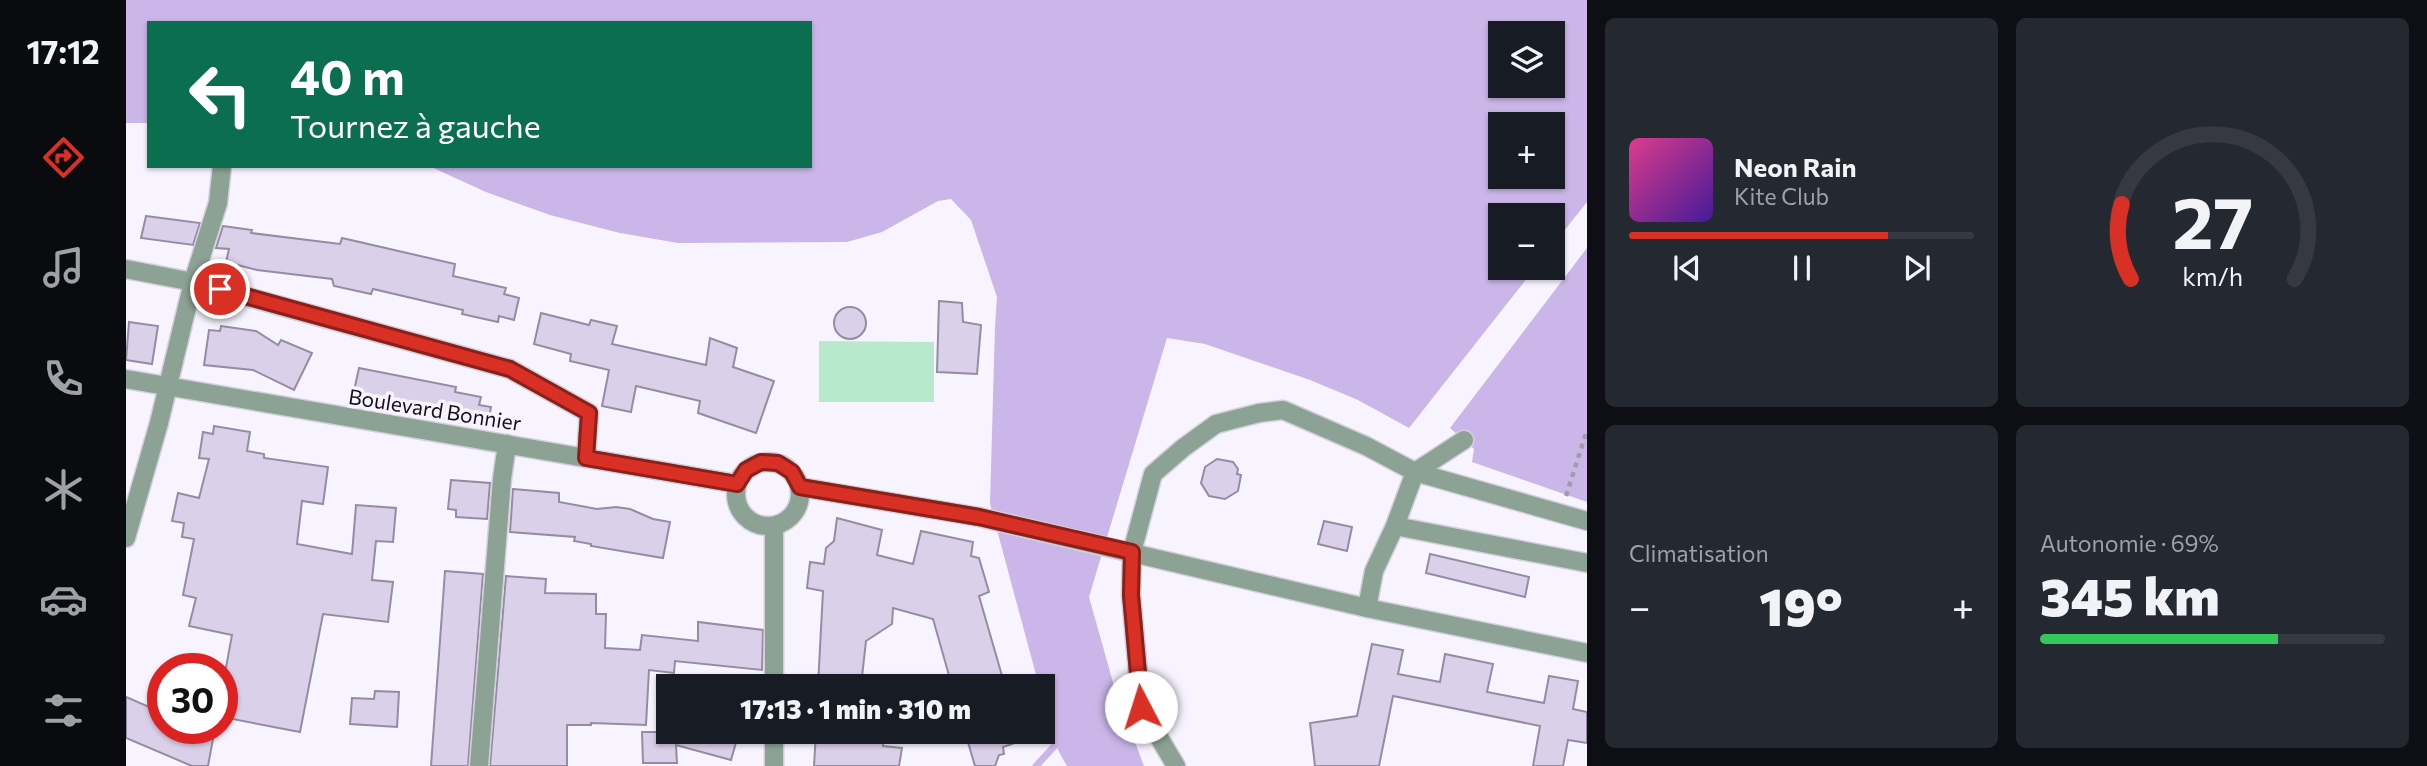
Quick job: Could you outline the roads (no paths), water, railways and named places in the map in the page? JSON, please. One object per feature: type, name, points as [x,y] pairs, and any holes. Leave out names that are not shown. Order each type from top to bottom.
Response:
[{"type":"street","points":[[126,538],[159,423],[193,282],[218,203],[222,168]]},
{"type":"street","points":[[126,270],[193,282],[510,369],[589,413],[586,458]]},
{"type":"street","name":"Boulevard Bonnier","points":[[126,379],[737,484]]},
{"type":"street","points":[[1176,766],[1141,707],[1131,595],[1132,552],[1153,474],[1216,424],[1283,410],[1366,446],[1415,472],[1587,521]]},
{"type":"street","points":[[1367,608],[1374,570],[1395,526],[1415,472],[1464,440]]},
{"type":"street","points":[[479,766],[507,444]]},
{"type":"street","points":[[761,462],[778,463],[792,472],[800,487],[799,504],[789,519],[774,526],[758,526],[744,516],[736,501],[737,484],[746,470],[761,462]]},
{"type":"street","points":[[800,487],[979,517],[1367,608],[1587,653]]},
{"type":"street","points":[[774,526],[774,674]]},
{"type":"street","points":[[1395,526],[1587,563]]},
{"type":"street","points":[[774,744],[775,766]]},
{"type":"waterway","points":[[1036,766],[1059,741]]}]
